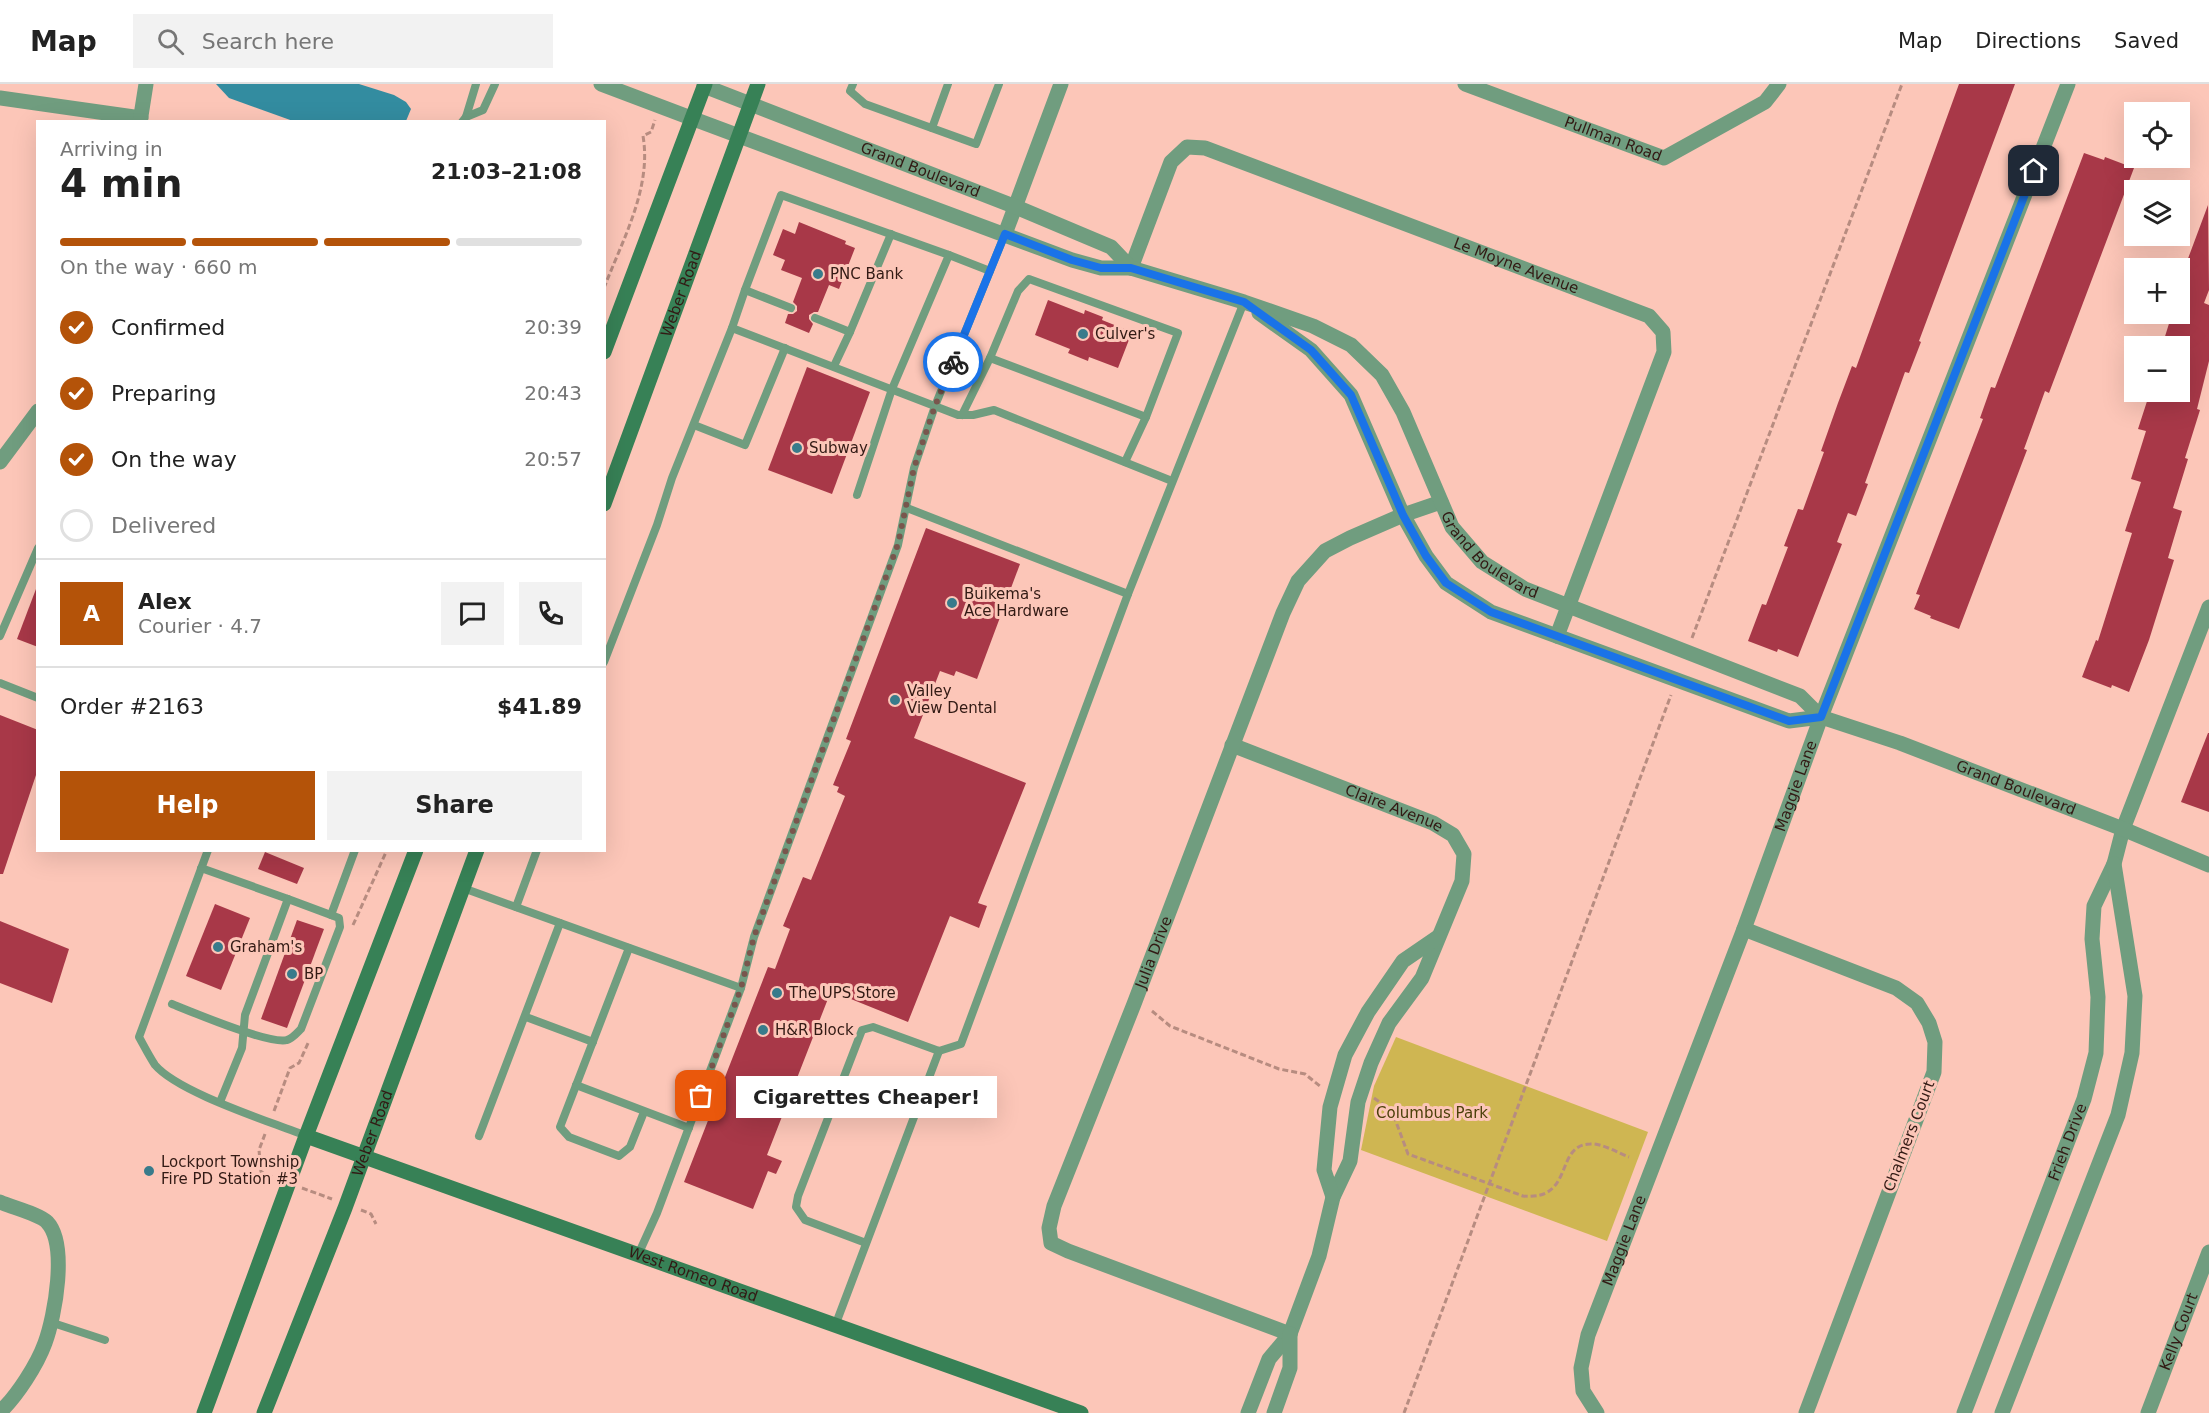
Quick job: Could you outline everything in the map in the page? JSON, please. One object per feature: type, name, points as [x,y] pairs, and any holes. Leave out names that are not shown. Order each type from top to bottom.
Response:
[{"type":"main road","name":"Weber Road","points":[[606,499],[758,84]]},
{"type":"main road","points":[[606,347],[702,85]]},
{"type":"main road","points":[[204,1413],[306,1136],[415,852]]},
{"type":"main road","name":"Weber Road","points":[[264,1413],[364,1157],[476,852]]},
{"type":"main road","name":"West Romeo Road","points":[[306,1136],[1081,1413]]},
{"type":"street","points":[[0,98],[141,120],[146,84]]},
{"type":"street","name":"Grand Boulevard","points":[[601,84],[1054,253],[1101,268],[1131,268],[1244,302],[1313,326],[1351,345],[1382,375],[1403,412],[1452,527],[1482,562],[1525,589],[1800,696],[1821,717]]},
{"type":"street","points":[[1005,234],[1061,84]]},
{"type":"street","name":"Pullman Road","points":[[1465,84],[1664,158],[1765,102],[1779,84]]},
{"type":"street","name":"Maggie Lane","points":[[1597,1413],[1583,1391],[1581,1368],[1588,1335],[1744,928],[1821,717],[2067,84]]},
{"type":"street","name":"Grand Boulevard","points":[[702,85],[1016,207],[1111,247],[1131,268]]},
{"type":"street","name":"Le Moyne Avenue","points":[[1131,268],[1171,162],[1187,147],[1205,148],[1649,316],[1663,332],[1664,352],[1557,636]]},
{"type":"street","name":"Grand Boulevard","points":[[1244,302],[1311,350],[1351,395],[1403,515],[1426,556],[1446,583],[1491,612],[1789,721],[1821,717],[1900,743],[2123,829],[2209,866]]},
{"type":"street","points":[[0,462],[36,414]]},
{"type":"street","name":"Julia Drive","points":[[1290,1334],[1068,1251],[1051,1243],[1049,1228],[1054,1206],[1134,1004],[1283,613],[1298,581],[1326,551],[1403,515],[1441,502]]},
{"type":"street","name":"Frieh Drive","points":[[1964,1413],[2084,1099],[2096,1053],[2098,997],[2092,939],[2094,906],[2114,864],[2123,829],[2209,607]]},
{"type":"street","name":"Claire Avenue","points":[[1232,746],[1434,823],[1453,835],[1464,854],[1462,881],[1422,978],[1389,1023],[1371,1063],[1360,1095],[1350,1161],[1333,1197],[1319,1256],[1290,1334],[1269,1359],[1248,1413]]},
{"type":"street","name":"Frieh Drive","points":[[2002,1413],[2118,1115],[2132,1053],[2135,996],[2114,864]]},
{"type":"street","name":"Chalmers Court","points":[[1744,928],[1896,988],[1917,1003],[1929,1023],[1935,1042],[1934,1072],[1806,1413]]},
{"type":"street","points":[[1333,1197],[1324,1170],[1330,1107],[1345,1055],[1368,1012],[1403,961],[1438,937]]},
{"type":"street","points":[[0,1202],[46,1221],[54,1234],[58,1254],[54,1305],[45,1344],[12,1401],[0,1412]]},
{"type":"street","name":"Kelly Court","points":[[2148,1413],[2209,1252]]},
{"type":"street","name":"Claire Avenue","points":[[1274,1413],[1290,1368],[1290,1334]]},
{"type":"lane","points":[[464,119],[476,84]]},
{"type":"lane","points":[[464,119],[483,110],[495,84]]},
{"type":"lane","points":[[853,84],[850,91],[865,104],[976,144],[999,84]]},
{"type":"lane","points":[[932,128],[948,84]]},
{"type":"lane","points":[[606,657],[781,195],[990,272]]},
{"type":"lane","points":[[834,366],[891,234]]},
{"type":"lane","points":[[638,1255],[657,1213],[741,988],[754,937],[898,544],[914,468],[935,406],[1005,234]]},
{"type":"lane","points":[[857,495],[892,389],[949,255]]},
{"type":"lane","points":[[962,415],[990,358],[1018,291],[1029,279],[1178,333],[1146,417],[1125,462]]},
{"type":"lane","points":[[745,290],[791,308]]},
{"type":"lane","points":[[866,1243],[805,1220],[796,1207],[798,1196],[862,1030],[873,1027],[939,1051],[961,1044],[1128,594],[1244,302]]},
{"type":"lane","points":[[815,318],[850,332]]},
{"type":"lane","points":[[732,328],[962,415],[974,415],[993,410],[1172,481]]},
{"type":"lane","points":[[694,425],[745,446],[785,348]]},
{"type":"lane","points":[[990,358],[1146,417]]},
{"type":"lane","points":[[907,508],[1128,594]]},
{"type":"lane","points":[[0,636],[36,553]]},
{"type":"lane","points":[[0,683],[36,697]]},
{"type":"lane","points":[[207,852],[139,1037],[156,1065],[176,1082],[306,1136]]},
{"type":"lane","points":[[330,915],[354,852]]},
{"type":"lane","points":[[516,907],[536,852]]},
{"type":"lane","points":[[172,1004],[221,1024],[278,1041],[289,1040],[301,1029],[340,927],[339,918],[201,868]]},
{"type":"lane","points":[[463,888],[741,988]]},
{"type":"lane","points":[[220,1102],[242,1048],[245,1015],[288,899]]},
{"type":"lane","points":[[479,1136],[560,923]]},
{"type":"lane","points":[[630,948],[560,1127],[569,1137],[619,1156],[630,1147],[644,1112]]},
{"type":"lane","points":[[526,1017],[593,1042]]},
{"type":"lane","points":[[835,1326],[939,1051]]},
{"type":"lane","points":[[576,1085],[689,1128]]},
{"type":"lane","points":[[50,1322],[105,1340]]},
{"type":"path","points":[[1687,652],[1902,84]]},
{"type":"path","points":[[606,283],[635,207],[643,178],[646,150],[643,136],[651,132],[654,123]]},
{"type":"path","points":[[1404,1413],[1677,680]]},
{"type":"path","points":[[1152,1011],[1170,1026],[1279,1069],[1305,1074],[1318,1086],[1335,1090]]},
{"type":"path","points":[[1360,1095],[1370,1096],[1392,1111],[1408,1154],[1523,1196],[1543,1195],[1551,1192],[1576,1148],[1588,1143],[1629,1157]]},
{"type":"green space","name":"Columbus Park","points":[[1396,1037],[1648,1132],[1607,1241],[1361,1150],[1374,1086]]},
{"type":"water","points":[[216,84],[359,84],[394,95],[406,102],[411,109],[406,120],[290,120],[229,98]]},
{"type":"building","points":[[1959,84],[2015,84],[1919,341],[1921,342],[1909,373],[1905,372],[1865,483],[1868,484],[1856,516],[1848,513],[1837,542],[1842,544],[1798,657],[1778,649],[1777,652],[1748,641],[1762,604],[1766,605],[1788,547],[1784,546],[1798,509],[1803,510],[1824,452],[1821,451],[1838,403],[1852,366],[1856,368]]},
{"type":"building","points":[[2084,153],[2104,160],[2105,157],[2124,164],[2124,168],[2134,168],[2129,180],[2124,180],[2124,194],[2049,393],[2045,391],[2024,449],[2027,450],[1959,629],[1914,609],[1920,595],[1916,594],[1983,419],[1980,418],[1991,387],[1995,388]]},
{"type":"building","points":[[2208,205],[2209,290],[2204,303],[2209,305],[2209,361],[2197,409],[2200,410],[2185,458],[2188,459],[2173,508],[2182,511],[2168,558],[2174,560],[2149,640],[2129,692],[2082,677],[2096,640],[2098,641],[2132,533],[2125,531],[2141,482],[2131,479],[2146,431],[2138,429],[2147,402],[2190,402],[2190,336],[2165,336],[2169,324],[2190,324],[2188,258]]},
{"type":"building","name":"PNC Bank","points":[[799,222],[846,241],[845,244],[855,248],[839,289],[829,285],[818,312],[809,315],[813,324],[809,333],[785,323],[788,314],[797,311],[797,306],[793,302],[802,278],[781,270],[785,260],[773,255],[783,229],[795,234]]},
{"type":"building","name":"Culver's","points":[[1048,300],[1084,314],[1085,310],[1103,317],[1102,320],[1132,332],[1118,368],[1089,357],[1088,361],[1068,353],[1070,349],[1035,335]]},
{"type":"building","points":[[807,367],[870,392],[832,494],[768,470]]},
{"type":"building","points":[[926,528],[1020,564],[977,679],[956,671],[954,676],[940,671],[914,738],[1026,783],[978,903],[987,906],[979,928],[950,916],[908,1022],[831,991],[767,1155],[782,1161],[776,1174],[768,1171],[753,1209],[684,1182],[768,967],[775,969],[790,929],[783,926],[803,877],[811,880],[845,796],[837,792],[839,787],[833,785],[851,741],[846,739]]},
{"type":"building","points":[[36,589],[36,646],[17,639]]},
{"type":"building","points":[[0,715],[36,729],[36,775],[3,874],[0,874]]},
{"type":"building","points":[[2209,733],[2209,812],[2181,802]]},
{"type":"building","points":[[265,852],[304,868],[297,884],[258,869]]},
{"type":"building","name":"Graham's","points":[[215,904],[250,918],[221,990],[186,976]]},
{"type":"building","name":"BP","points":[[297,920],[324,929],[287,1028],[261,1019]]},
{"type":"building","points":[[0,921],[69,949],[52,1003],[0,983]]},
{"type":"way so far","points":[[701,1096],[741,988],[754,937],[898,544],[914,468],[953,362]]},
{"type":"place","name":"PNC Bank","points":[[818,274]]},
{"type":"place","name":"Culver's","points":[[1083,334]]},
{"type":"place","name":"Subway","points":[[797,448]]},
{"type":"place","name":"Buikema's Ace Hardware","points":[[952,603]]},
{"type":"place","name":"Valley View Dental","points":[[895,700]]},
{"type":"place","name":"Graham's","points":[[218,947]]},
{"type":"place","name":"BP","points":[[292,974]]},
{"type":"place","name":"The UPS Store","points":[[777,993]]},
{"type":"place","name":"H&R Block","points":[[763,1030]]},
{"type":"place","name":"Cigarettes Cheaper!","points":[[701,1096]]},
{"type":"place","name":"Lockport Township Fire PD Station #3","points":[[149,1171]]},
{"type":"route","points":[[953,362],[1005,234],[1072,260],[1101,268],[1131,268],[1244,302],[1311,350],[1351,395],[1403,515],[1426,556],[1446,583],[1491,612],[1789,721],[1821,717],[2034,171]]}]
